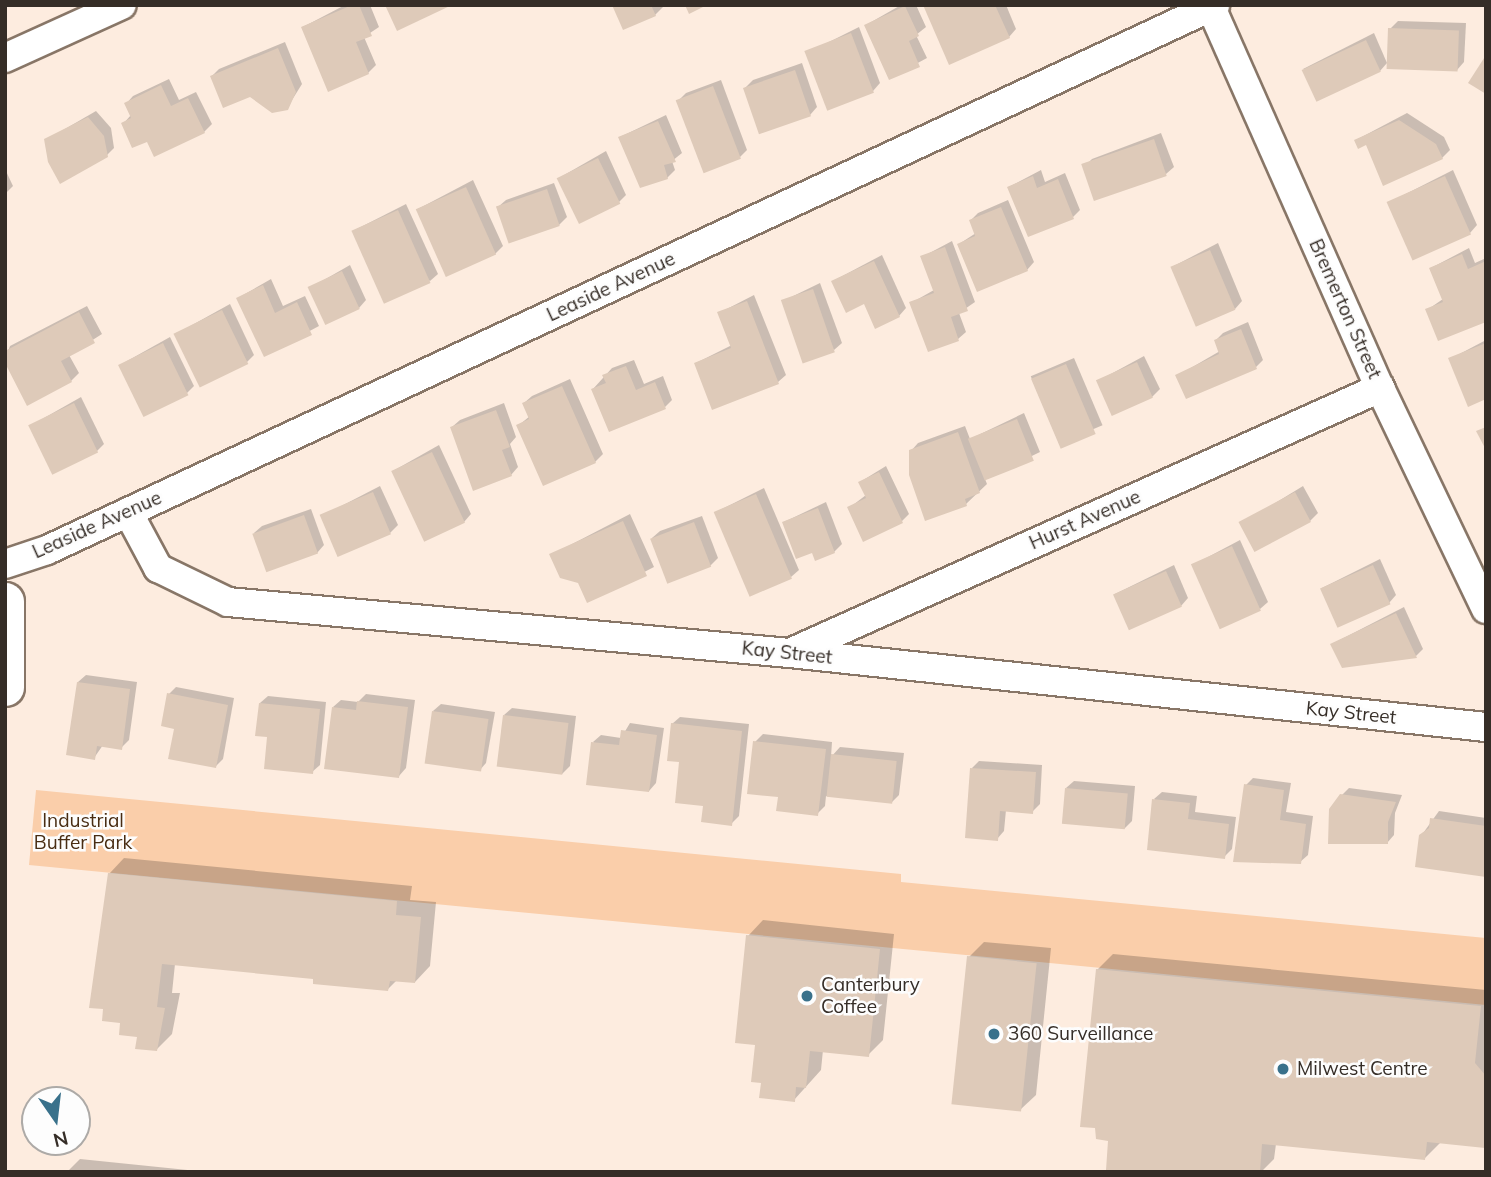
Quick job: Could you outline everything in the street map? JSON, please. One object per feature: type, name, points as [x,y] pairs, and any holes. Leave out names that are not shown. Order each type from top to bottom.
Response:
[{"type":"main road","points":[[5,601],[5,687]]},
{"type":"street","points":[[5,58],[122,5]]},
{"type":"street","name":"Bremerton Street","points":[[1212,6],[1380,387],[1486,609]]},
{"type":"street","name":"Leaside Avenue","points":[[5,564],[128,512],[1212,6]]},
{"type":"street","name":"Hurst Avenue","points":[[790,653],[1380,387]]},
{"type":"street","name":"Kay Street","points":[[128,512],[158,568],[228,602],[790,653],[1486,727]]},
{"type":"green space","name":"Industrial Buffer Park","points":[[36,790],[901,874],[901,882],[1486,938],[1486,1005],[29,865]]},
{"type":"building","points":[[352,5],[359,5],[372,36],[356,42],[369,74],[328,92],[301,27]]},
{"type":"building","points":[[385,5],[452,5],[397,31]]},
{"type":"building","points":[[612,5],[651,5],[656,16],[623,30]]},
{"type":"building","points":[[685,5],[707,5],[689,14]]},
{"type":"building","points":[[923,5],[995,5],[1010,38],[949,65]]},
{"type":"building","points":[[905,6],[919,36],[909,41],[920,67],[889,80],[864,25]]},
{"type":"building","points":[[1388,28],[1459,30],[1458,71],[1387,69]]},
{"type":"building","points":[[851,33],[874,93],[827,111],[804,51]]},
{"type":"building","points":[[1366,40],[1381,72],[1316,102],[1302,70]]},
{"type":"building","points":[[278,48],[296,92],[288,110],[272,113],[250,97],[223,108],[210,76]]},
{"type":"building","points":[[1486,55],[1486,94],[1468,83]]},
{"type":"building","points":[[795,70],[811,116],[759,134],[743,88]]},
{"type":"building","points":[[161,85],[171,106],[188,98],[205,133],[154,157],[147,142],[132,148],[121,123],[131,118],[124,103]]},
{"type":"building","points":[[713,86],[741,159],[704,173],[676,100]]},
{"type":"building","points":[[88,117],[104,136],[108,157],[60,184],[48,162],[44,139]]},
{"type":"building","points":[[1399,120],[1436,144],[1443,159],[1383,186],[1366,145],[1358,149],[1354,140]]},
{"type":"building","points":[[658,121],[676,162],[664,165],[668,179],[640,188],[618,137]]},
{"type":"building","points":[[1154,139],[1167,176],[1094,201],[1081,164]]},
{"type":"building","points":[[598,158],[620,204],[579,224],[557,178]]},
{"type":"building","points":[[1033,176],[1037,188],[1058,179],[1074,219],[1028,237],[1007,187]]},
{"type":"building","points":[[1445,176],[1471,234],[1413,260],[1387,202]]},
{"type":"building","points":[[466,187],[496,255],[446,277],[416,209]]},
{"type":"building","points":[[547,189],[560,226],[509,243],[496,207]]},
{"type":"building","points":[[1001,207],[1028,271],[977,292],[957,244],[975,236],[969,220]]},
{"type":"building","points":[[398,210],[431,283],[384,304],[351,231]]},
{"type":"building","points":[[945,247],[968,311],[951,317],[959,341],[928,352],[909,302],[934,293],[920,256]]},
{"type":"building","points":[[1210,250],[1235,310],[1196,327],[1170,267]]},
{"type":"building","points":[[1462,254],[1468,269],[1486,261],[1486,322],[1438,341],[1425,309],[1443,302],[1429,268]]},
{"type":"building","points":[[874,261],[900,317],[875,329],[864,304],[846,313],[831,281]]},
{"type":"building","points":[[342,271],[360,309],[325,325],[308,287]]},
{"type":"building","points":[[263,285],[275,313],[297,302],[312,335],[264,357],[236,298]]},
{"type":"building","points":[[813,289],[835,352],[803,363],[781,300]]},
{"type":"building","points":[[747,301],[779,384],[712,410],[694,363],[731,348],[717,312]]},
{"type":"building","points":[[222,310],[248,364],[200,388],[173,334]]},
{"type":"building","points":[[79,312],[95,343],[61,361],[72,382],[27,406],[5,363],[5,351]]},
{"type":"building","points":[[1241,329],[1257,369],[1186,399],[1175,375],[1219,354],[1214,340]]},
{"type":"building","points":[[163,343],[188,395],[143,417],[118,365]]},
{"type":"building","points":[[1486,343],[1486,399],[1468,407],[1448,358]]},
{"type":"building","points":[[1137,362],[1153,398],[1112,416],[1096,380]]},
{"type":"building","points":[[1066,364],[1096,434],[1061,449],[1031,379]]},
{"type":"building","points":[[626,366],[636,390],[655,382],[666,409],[609,432],[591,389],[606,383],[602,375]]},
{"type":"building","points":[[562,386],[596,463],[543,486],[516,425],[529,419],[522,403]]},
{"type":"building","points":[[74,403],[98,452],[52,475],[28,425]]},
{"type":"building","points":[[496,410],[510,447],[502,450],[512,476],[473,491],[450,427]]},
{"type":"building","points":[[1017,419],[1034,461],[985,481],[968,439]]},
{"type":"building","points":[[1486,427],[1486,450],[1476,431]]},
{"type":"building","points":[[958,432],[980,493],[965,499],[967,506],[925,521],[909,475],[909,450]]},
{"type":"building","points":[[432,452],[465,523],[424,542],[391,471]]},
{"type":"building","points":[[879,472],[903,523],[863,542],[847,507],[866,498],[858,482]]},
{"type":"building","points":[[373,492],[391,534],[338,557],[320,515]]},
{"type":"building","points":[[1295,492],[1311,522],[1254,552],[1238,522]]},
{"type":"building","points":[[756,494],[792,579],[750,597],[714,512]]},
{"type":"building","points":[[818,508],[835,553],[815,561],[812,553],[796,559],[782,522]]},
{"type":"building","points":[[304,515],[318,554],[266,572],[252,534]]},
{"type":"building","points":[[623,521],[647,576],[587,603],[578,583],[560,578],[549,554]]},
{"type":"building","points":[[694,522],[711,567],[667,584],[650,539]]},
{"type":"building","points":[[1232,546],[1261,611],[1220,629],[1191,564]]},
{"type":"building","points":[[1373,565],[1390,604],[1338,628],[1320,589]]},
{"type":"building","points":[[1166,571],[1182,607],[1129,630],[1113,595]]},
{"type":"building","points":[[1396,613],[1417,658],[1342,668],[1330,644]]},
{"type":"building","points":[[77,682],[130,689],[122,750],[97,746],[95,760],[66,755]]},
{"type":"building","points":[[167,693],[228,705],[216,768],[168,759],[174,729],[161,726]]},
{"type":"building","points":[[357,701],[408,707],[399,778],[324,769],[332,707],[356,710]]},
{"type":"building","points":[[259,703],[320,709],[313,774],[264,769],[267,737],[255,736]]},
{"type":"building","points":[[432,711],[488,719],[481,771],[425,763]]},
{"type":"building","points":[[503,715],[569,723],[562,775],[497,767]]},
{"type":"building","points":[[671,723],[742,731],[732,826],[701,822],[703,806],[675,803],[679,762],[667,761]]},
{"type":"building","points":[[621,730],[657,735],[649,792],[586,785],[591,742],[619,745]]},
{"type":"building","points":[[753,741],[826,749],[818,816],[776,811],[778,797],[747,794]]},
{"type":"building","points":[[831,754],[897,761],[892,804],[827,797]]},
{"type":"building","points":[[970,768],[1036,772],[1033,814],[1000,811],[998,841],[965,838]]},
{"type":"building","points":[[1244,784],[1284,790],[1280,820],[1306,824],[1301,864],[1233,862]]},
{"type":"building","points":[[1065,788],[1128,793],[1125,829],[1062,824]]},
{"type":"building","points":[[1340,794],[1396,802],[1388,822],[1388,844],[1328,844],[1329,809]]},
{"type":"building","points":[[1152,799],[1190,803],[1188,819],[1229,824],[1225,859],[1147,850]]},
{"type":"building","points":[[1430,818],[1486,826],[1486,877],[1415,867],[1419,835],[1429,828]]},
{"type":"building","points":[[108,873],[397,901],[396,915],[421,917],[415,983],[390,981],[388,991],[313,984],[313,979],[162,964],[157,1007],[165,1008],[157,1051],[135,1049],[137,1037],[119,1035],[120,1023],[102,1021],[103,1009],[89,1008]]},
{"type":"building","name":"Canterbury Coffee","points":[[746,935],[880,949],[869,1057],[810,1051],[806,1088],[796,1087],[795,1102],[759,1098],[761,1083],[751,1082],[755,1045],[735,1043]]},
{"type":"building","name":"360 Surveillance","points":[[967,956],[1037,963],[1021,1112],[951,1104]]},
{"type":"building","name":"Milwest Centre","points":[[1096,969],[1481,1006],[1475,1063],[1486,1076],[1485,1148],[1427,1142],[1425,1160],[1262,1144],[1260,1172],[1106,1170],[1108,1141],[1096,1139],[1095,1128],[1080,1127]]},
{"type":"place","name":"Canterbury Coffee","points":[[807,996]]},
{"type":"place","name":"360 Surveillance","points":[[994,1034]]},
{"type":"place","name":"Milwest Centre","points":[[1283,1069]]}]
